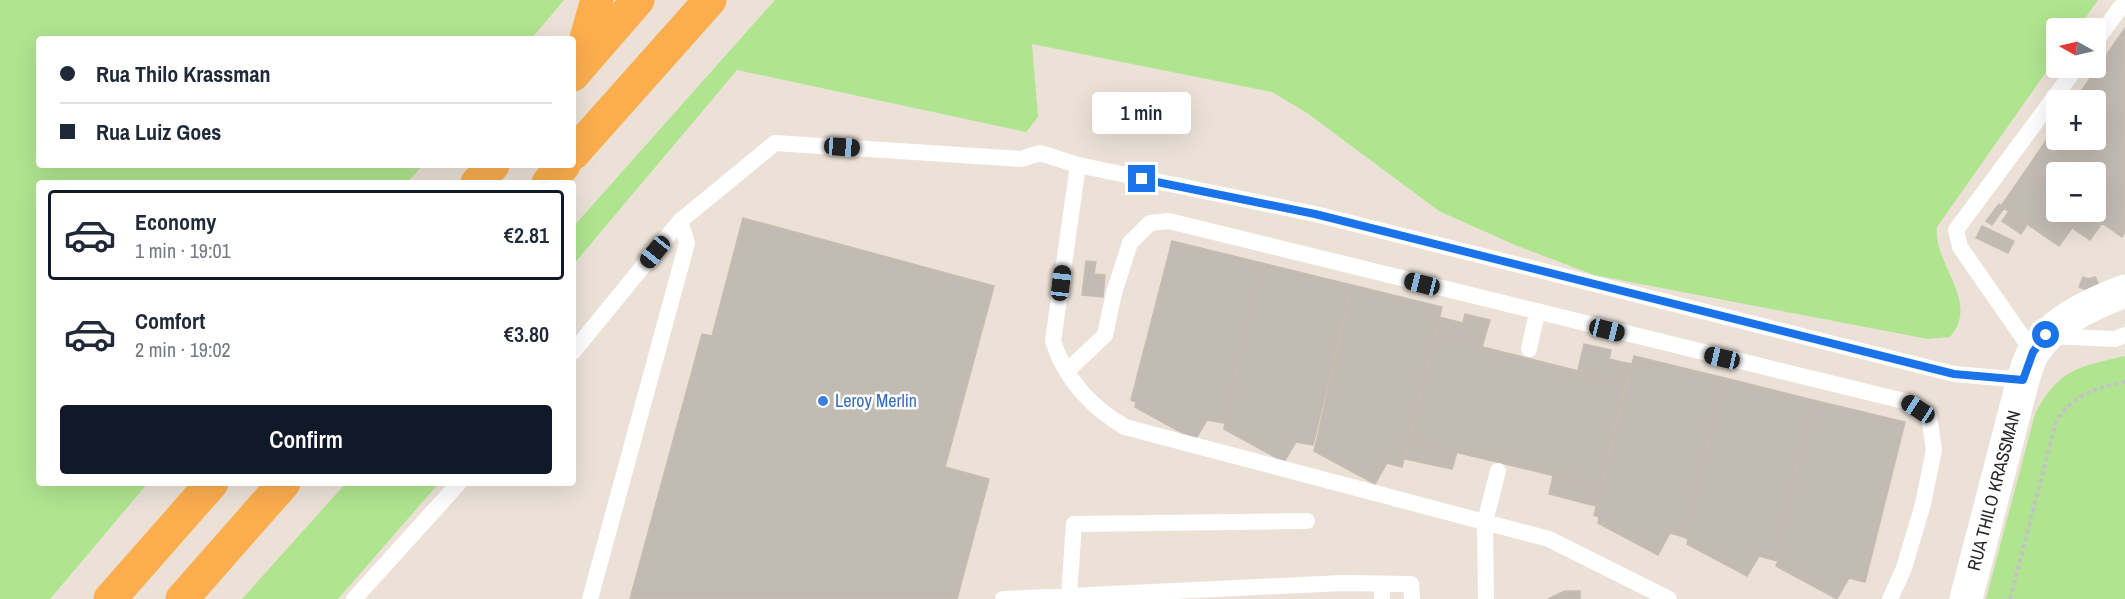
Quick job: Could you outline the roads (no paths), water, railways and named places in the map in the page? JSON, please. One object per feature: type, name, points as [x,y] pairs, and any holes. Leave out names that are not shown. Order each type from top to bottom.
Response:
[{"type":"highway","points":[[576,70],[597,0]]},
{"type":"highway","points":[[576,72],[638,0]]},
{"type":"highway","points":[[576,151],[710,0]]},
{"type":"highway","points":[[480,180],[490,168]]},
{"type":"highway","points":[[551,180],[561,168]]},
{"type":"highway","points":[[110,599],[209,486]]},
{"type":"highway","points":[[182,599],[281,486]]},
{"type":"street","points":[[2034,356],[2066,320],[2103,299],[2125,291]]},
{"type":"street","name":"RUA THILO KRASSMAN","points":[[1966,599],[2034,356]]},
{"type":"lane","points":[[2106,27],[2125,1]]},
{"type":"lane","points":[[2034,356],[1960,247],[1956,230],[2069,78]]},
{"type":"lane","points":[[576,348],[680,221],[775,143],[1022,159],[1040,153],[1078,165],[1315,214],[1954,374],[2125,335]]},
{"type":"lane","points":[[1078,165],[1053,342],[1078,388],[1102,414],[1125,427],[1549,539],[1669,599]]},
{"type":"lane","points":[[590,599],[687,243],[680,221]]},
{"type":"lane","points":[[1067,371],[1105,334],[1114,293],[1130,243],[1150,223],[1169,221],[1537,313],[1908,402],[1929,416],[1934,450],[1923,504],[1904,568],[1890,599]]},
{"type":"lane","points":[[1529,349],[1537,313]]},
{"type":"lane","points":[[1486,599],[1485,522],[1498,471]]},
{"type":"lane","points":[[354,599],[456,486]]},
{"type":"lane","points":[[1069,595],[1074,524],[1307,521]]},
{"type":"lane","points":[[1003,599],[1069,595],[1412,591]]},
{"type":"place","name":"Leroy Merlin","points":[[823,401]]}]
